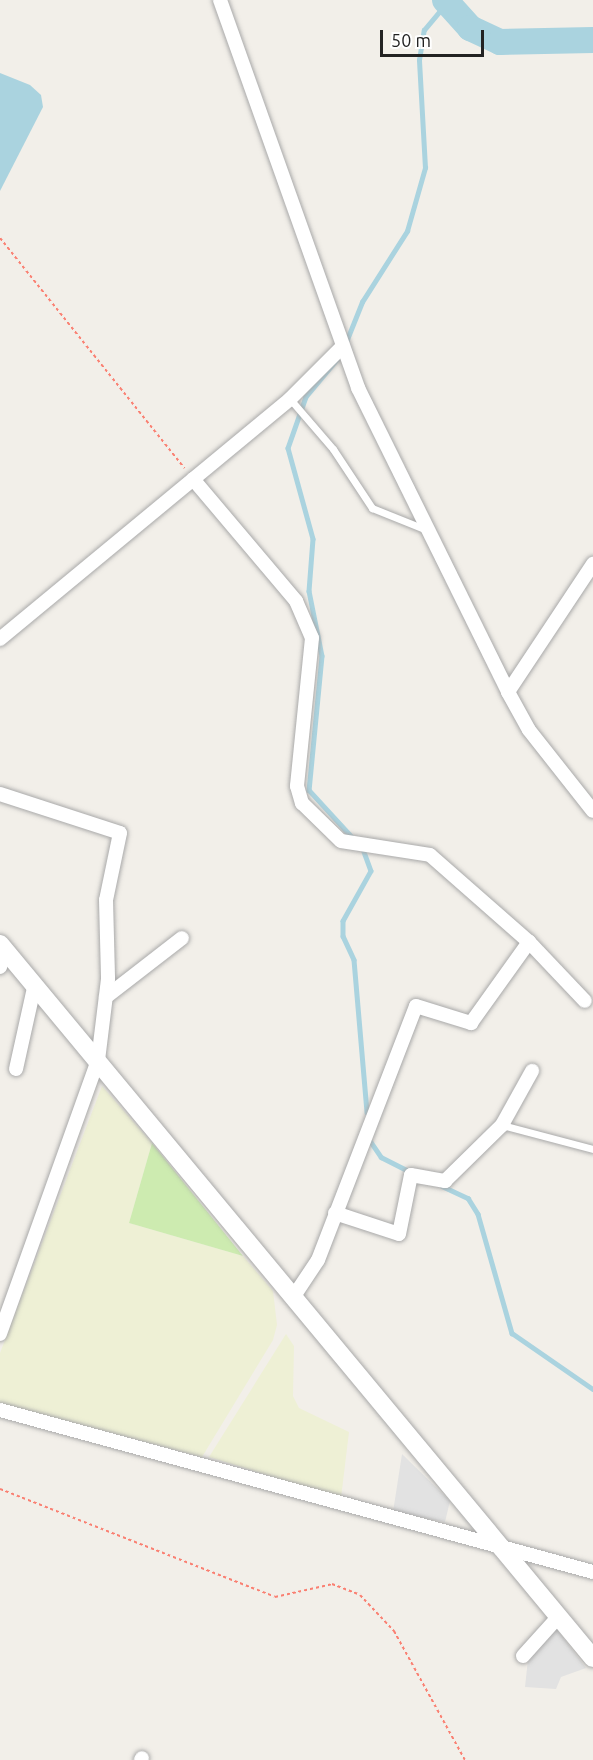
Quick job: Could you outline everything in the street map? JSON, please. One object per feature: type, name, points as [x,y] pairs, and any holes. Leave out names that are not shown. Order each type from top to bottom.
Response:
[{"type":"street","points":[[220,0],[342,347],[508,692],[529,730],[593,811]]},
{"type":"street","points":[[0,639],[290,399],[342,347]]},
{"type":"street","points":[[193,478],[296,602],[312,638],[297,786],[302,803],[341,841],[430,855],[530,942],[585,1001]]},
{"type":"street","points":[[508,692],[593,564]]},
{"type":"street","points":[[0,794],[120,833],[106,900],[106,997],[98,1060],[0,1334]]},
{"type":"street","points":[[106,997],[182,938]]},
{"type":"street","points":[[294,1296],[318,1260],[416,1006],[471,1023],[530,942]]},
{"type":"street","points":[[2,954],[98,1060],[593,1658]]},
{"type":"street","points":[[16,1069],[34,988]]},
{"type":"street","points":[[335,1213],[399,1234],[411,1175],[445,1181],[502,1125],[532,1071]]},
{"type":"street","points":[[0,1410],[593,1572]]},
{"type":"street","points":[[523,1656],[559,1616]]},
{"type":"lane","points":[[290,399],[333,449],[372,508],[429,531]]},
{"type":"lane","points":[[502,1125],[593,1149]]},
{"type":"path","points":[[0,238],[193,478]]},
{"type":"path","points":[[0,1489],[275,1597],[332,1584],[360,1595],[394,1630],[465,1760]]},
{"type":"green space","points":[[102,1086],[152,1143],[129,1223],[243,1256],[273,1291],[277,1325],[273,1340],[202,1457],[0,1403],[0,1353]]},
{"type":"green space","points":[[152,1143],[243,1256],[129,1223]]},
{"type":"green space","points":[[286,1334],[294,1346],[293,1396],[299,1408],[349,1432],[341,1498],[209,1457]]},
{"type":"shaded area","points":[[402,1454],[450,1501],[445,1522],[393,1512]]},
{"type":"shaded area","points":[[555,1627],[586,1668],[561,1677],[556,1689],[525,1687],[528,1659]]},
{"type":"water","points":[[0,73],[30,85],[41,95],[43,107],[0,191]]},
{"type":"waterway","points":[[445,0],[470,28],[500,42],[593,40]]},
{"type":"waterway","points":[[346,342],[362,302],[407,231],[425,168],[419,60],[424,30],[447,3]]},
{"type":"waterway","points":[[341,355],[306,397],[288,448],[313,539],[309,591],[322,656],[309,790],[353,838]]},
{"type":"waterway","points":[[363,849],[371,871],[343,921],[343,936],[354,960],[367,1112]]},
{"type":"waterway","points":[[371,1142],[381,1157],[408,1171]]},
{"type":"waterway","points":[[442,1186],[468,1198],[478,1214],[512,1333],[593,1389]]}]
